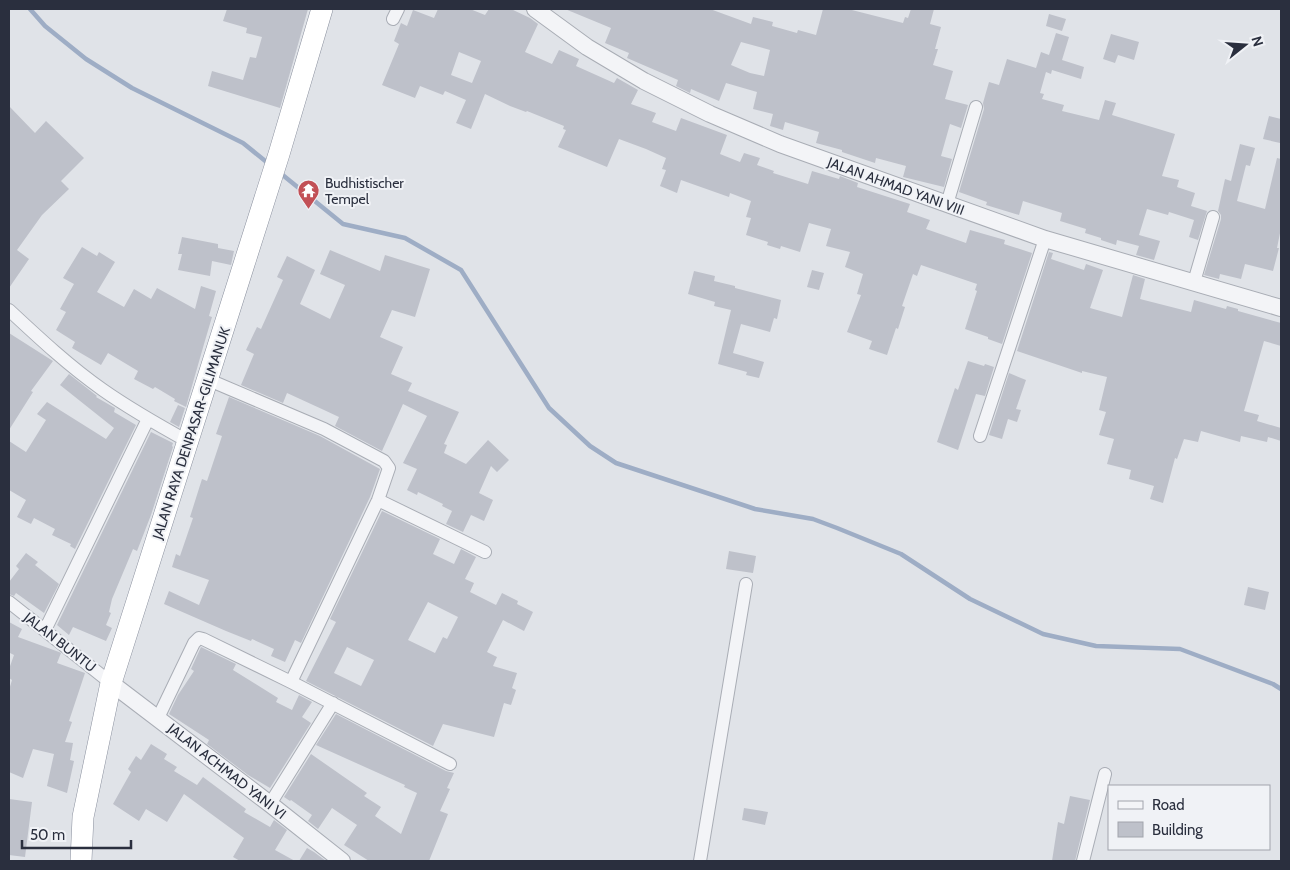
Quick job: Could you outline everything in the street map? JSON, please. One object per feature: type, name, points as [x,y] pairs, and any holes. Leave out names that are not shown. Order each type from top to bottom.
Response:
[{"type":"highway","name":"JALAN RAYA DENPASAR-GILIMANUK","points":[[80,861],[83,817],[111,682],[209,380],[322,9]]},
{"type":"street","name":"JALAN AHMAD YANI VIII","points":[[536,9],[587,47],[644,81],[710,114],[780,144],[1044,239],[1281,308]]},
{"type":"street","points":[[947,204],[976,107]]},
{"type":"street","points":[[1194,282],[1213,217]]},
{"type":"street","points":[[980,436],[1044,239]]},
{"type":"street","points":[[9,310],[68,363],[104,391],[189,442]]},
{"type":"street","points":[[209,380],[324,429],[384,461],[388,465],[388,472],[378,500],[291,682]]},
{"type":"street","points":[[45,630],[148,419]]},
{"type":"street","points":[[378,500],[485,552]]},
{"type":"street","points":[[700,861],[746,584]]},
{"type":"street","name":"JALAN BUNTU","points":[[9,602],[111,682]]},
{"type":"street","points":[[158,718],[194,643],[199,638],[333,703],[450,764]]},
{"type":"street","name":"JALAN ACHMAD YANI VI","points":[[111,682],[342,861]]},
{"type":"street","points":[[270,804],[333,703]]},
{"type":"street","points":[[1083,861],[1105,774]]},
{"type":"building","points":[[227,9],[308,9],[280,108],[208,86],[212,71],[243,80],[250,57],[256,58],[262,37],[246,33],[247,28],[223,21]]},
{"type":"building","points":[[438,9],[470,9],[485,15],[489,9],[511,9],[538,24],[525,52],[552,64],[559,50],[579,59],[576,66],[614,83],[617,78],[638,90],[631,104],[656,113],[652,122],[676,131],[681,118],[727,135],[720,154],[740,162],[744,153],[760,158],[757,165],[774,171],[773,173],[808,184],[812,171],[839,179],[840,176],[858,183],[857,187],[910,204],[907,212],[930,220],[926,229],[966,243],[970,230],[1005,240],[1004,244],[1032,253],[1002,344],[965,329],[977,291],[975,290],[977,284],[921,265],[917,276],[913,274],[902,306],[905,307],[898,329],[896,328],[887,355],[869,349],[872,341],[847,332],[861,295],[857,294],[863,274],[845,267],[850,252],[826,246],[831,229],[809,223],[800,252],[781,246],[780,249],[767,245],[768,242],[746,235],[751,218],[746,217],[751,201],[730,193],[729,197],[681,180],[677,193],[660,186],[666,170],[662,169],[666,158],[646,149],[619,139],[607,167],[558,147],[566,130],[563,129],[564,126],[510,106],[485,94],[471,129],[456,123],[466,100],[445,91],[443,95],[420,86],[415,98],[382,85],[399,44],[394,41],[401,23],[407,26],[413,10],[434,18]],"holes":[[[459,52],[481,61],[472,83],[451,75]]]},
{"type":"building","points":[[565,9],[710,9],[751,24],[753,17],[773,22],[772,26],[797,33],[798,30],[816,35],[823,9],[848,9],[903,23],[905,17],[908,18],[911,9],[934,9],[930,24],[941,27],[935,49],[938,49],[933,65],[953,71],[945,99],[968,105],[961,128],[950,124],[941,156],[952,159],[944,187],[903,177],[906,166],[876,158],[875,163],[842,152],[842,150],[816,143],[819,132],[785,122],[783,130],[770,126],[773,114],[753,109],[757,92],[726,83],[719,101],[691,89],[690,93],[676,86],[678,80],[627,58],[629,53],[605,43],[611,28]],"holes":[[[741,42],[770,50],[764,76],[750,73],[731,65]]]},
{"type":"building","points":[[1049,14],[1066,19],[1062,31],[1046,26]]},
{"type":"building","points":[[1056,33],[1069,37],[1062,60],[1084,67],[1081,79],[1052,70],[1051,74],[1046,72],[1040,93],[1044,94],[1042,99],[1064,105],[1062,111],[1099,120],[1105,100],[1116,103],[1112,115],[1175,134],[1162,176],[1179,180],[1177,187],[1195,193],[1191,206],[1207,211],[1198,240],[1189,237],[1194,220],[1169,212],[1168,215],[1147,209],[1139,235],[1160,241],[1154,260],[1136,255],[1139,246],[1117,240],[1116,245],[1085,233],[1086,229],[1060,221],[1062,213],[1023,201],[1019,215],[986,205],[987,202],[959,192],[984,109],[983,103],[989,82],[999,85],[1007,59],[1036,68],[1041,52],[1049,55]]},
{"type":"building","points":[[1111,34],[1139,42],[1134,60],[1118,55],[1115,63],[1103,59]]},
{"type":"building","points":[[9,106],[35,133],[46,121],[84,158],[61,181],[69,189],[42,215],[17,250],[29,259],[9,288]]},
{"type":"building","points":[[1269,116],[1281,119],[1280,143],[1263,139]]},
{"type":"building","points":[[1240,144],[1255,148],[1250,166],[1246,165],[1237,201],[1265,209],[1277,158],[1281,159],[1281,228],[1277,248],[1279,248],[1273,271],[1245,264],[1241,279],[1220,274],[1219,279],[1204,275],[1221,219],[1218,211],[1225,179],[1231,181]]},
{"type":"building","points":[[182,237],[218,244],[218,248],[234,251],[231,265],[212,261],[210,276],[178,270],[182,254],[178,254]]},
{"type":"building","points":[[82,247],[97,256],[99,252],[115,262],[97,292],[124,307],[134,289],[151,299],[157,288],[195,309],[201,286],[216,291],[209,316],[212,317],[186,407],[155,387],[153,389],[134,379],[138,371],[108,353],[101,365],[72,348],[75,342],[56,330],[66,312],[60,309],[74,284],[63,278]]},
{"type":"building","points":[[330,250],[380,271],[385,255],[430,269],[415,317],[392,310],[380,337],[403,347],[391,374],[412,383],[408,391],[459,412],[444,444],[447,445],[444,453],[466,464],[488,440],[509,460],[497,472],[491,466],[479,493],[493,500],[484,521],[471,515],[463,532],[446,524],[452,511],[442,506],[443,504],[418,492],[417,495],[407,490],[417,469],[403,463],[427,416],[403,404],[382,451],[335,426],[339,417],[287,393],[283,403],[241,385],[254,354],[246,350],[257,327],[261,329],[283,280],[277,277],[287,256],[315,270],[300,304],[330,319],[345,285],[320,274]]},
{"type":"building","points":[[1049,252],[1053,253],[1051,259],[1084,270],[1086,264],[1103,270],[1090,308],[1122,317],[1133,275],[1145,279],[1140,299],[1191,312],[1194,300],[1226,309],[1227,306],[1281,323],[1281,346],[1264,341],[1244,411],[1259,415],[1257,421],[1281,428],[1281,441],[1268,437],[1267,442],[1241,436],[1240,442],[1201,431],[1198,442],[1184,439],[1177,459],[1175,458],[1163,503],[1150,499],[1154,486],[1129,479],[1131,470],[1107,464],[1114,439],[1099,435],[1106,412],[1099,410],[1107,377],[1082,371],[1082,373],[1017,351]]},
{"type":"building","points":[[812,270],[824,273],[819,290],[807,287]]},
{"type":"building","points":[[694,271],[715,276],[714,281],[735,286],[735,288],[781,300],[777,319],[774,318],[770,332],[741,324],[733,353],[764,362],[759,378],[746,375],[747,372],[718,364],[731,310],[714,306],[715,302],[688,294]]},
{"type":"building","points":[[9,333],[53,361],[31,391],[33,392],[9,430]]},
{"type":"building","points":[[968,361],[994,367],[985,396],[976,394],[958,450],[937,442],[955,388],[958,390]]},
{"type":"building","points":[[1009,373],[1026,380],[1016,409],[1021,410],[1017,422],[1008,419],[1002,439],[989,435]]},
{"type":"building","points":[[69,374],[96,397],[115,408],[114,412],[136,425],[75,549],[70,546],[71,544],[52,535],[55,529],[34,518],[31,524],[17,517],[26,500],[9,490],[9,441],[26,452],[46,420],[37,414],[47,402],[106,439],[114,428],[60,385]]},
{"type":"building","points":[[229,397],[320,436],[380,469],[370,497],[301,643],[295,640],[285,662],[271,656],[274,649],[252,639],[251,641],[226,631],[164,604],[169,591],[199,605],[209,580],[172,567],[176,554],[180,556],[193,518],[190,517],[202,479],[207,481],[222,436],[216,434]]},
{"type":"building","points":[[178,405],[185,408],[179,427],[170,422]]},
{"type":"building","points":[[151,432],[173,443],[173,447],[137,551],[133,549],[112,599],[109,612],[111,613],[106,625],[112,628],[106,641],[73,627],[69,635],[57,625]]},
{"type":"building","points":[[382,511],[440,539],[433,554],[454,564],[461,549],[476,557],[465,579],[474,583],[470,592],[496,605],[502,593],[518,601],[517,604],[533,612],[524,631],[503,620],[487,652],[497,657],[493,666],[517,673],[512,688],[516,690],[511,705],[504,703],[494,737],[443,724],[433,746],[306,681],[336,622],[330,619]],"holes":[[[428,602],[458,617],[447,639],[443,637],[435,653],[408,640]],[[347,647],[374,660],[361,686],[334,673]]]},
{"type":"building","points":[[729,551],[756,556],[753,573],[726,569]]},
{"type":"building","points":[[26,553],[38,562],[35,565],[59,584],[44,613],[16,593],[14,596],[9,594],[9,582],[19,569],[16,566]]},
{"type":"building","points":[[1248,587],[1269,592],[1265,610],[1244,605]]},
{"type":"building","points":[[9,622],[22,629],[18,637],[61,653],[57,663],[85,673],[69,721],[72,722],[65,742],[73,743],[70,760],[74,761],[67,793],[47,786],[54,754],[33,749],[23,778],[9,772],[9,690],[12,680],[9,678],[9,669],[14,655],[10,653],[9,655]]},
{"type":"building","points":[[201,647],[236,664],[233,670],[278,698],[276,702],[292,710],[299,695],[312,702],[302,717],[311,723],[270,788],[248,775],[207,744],[209,740],[169,714],[178,695],[194,671],[191,669]]},
{"type":"building","points":[[336,714],[446,771],[454,773],[447,788],[450,789],[440,811],[448,814],[429,861],[369,861],[344,845],[357,825],[332,808],[318,829],[308,821],[312,815],[284,797],[311,754],[367,793],[364,796],[381,807],[375,816],[401,834],[417,793],[404,787],[405,785],[316,745]]},
{"type":"building","points":[[151,744],[167,754],[164,759],[177,767],[174,771],[197,785],[203,777],[246,809],[244,812],[270,827],[274,820],[287,830],[275,850],[295,861],[240,861],[233,857],[244,838],[184,794],[167,822],[146,809],[139,821],[113,804],[131,772],[128,769],[136,756],[141,760]]},
{"type":"building","points":[[1070,796],[1090,800],[1075,861],[1052,861],[1058,822],[1064,824]]},
{"type":"building","points":[[9,799],[32,802],[25,857],[9,855]]},
{"type":"building","points":[[744,808],[768,812],[765,825],[742,820]]},
{"type":"building","points":[[307,848],[314,852],[326,861],[299,861]]},
{"type":"waterway","points":[[30,9],[45,26],[86,59],[132,88],[243,143],[269,164]]},
{"type":"waterway","points":[[279,172],[343,224],[405,238],[461,270],[549,408],[590,446],[616,463],[755,509],[813,519],[837,528],[901,554],[970,599],[1043,634],[1096,646],[1180,649],[1273,684],[1281,689]]},
{"type":"place","name":"Budhistischer Tempel","points":[[309,210]]}]
